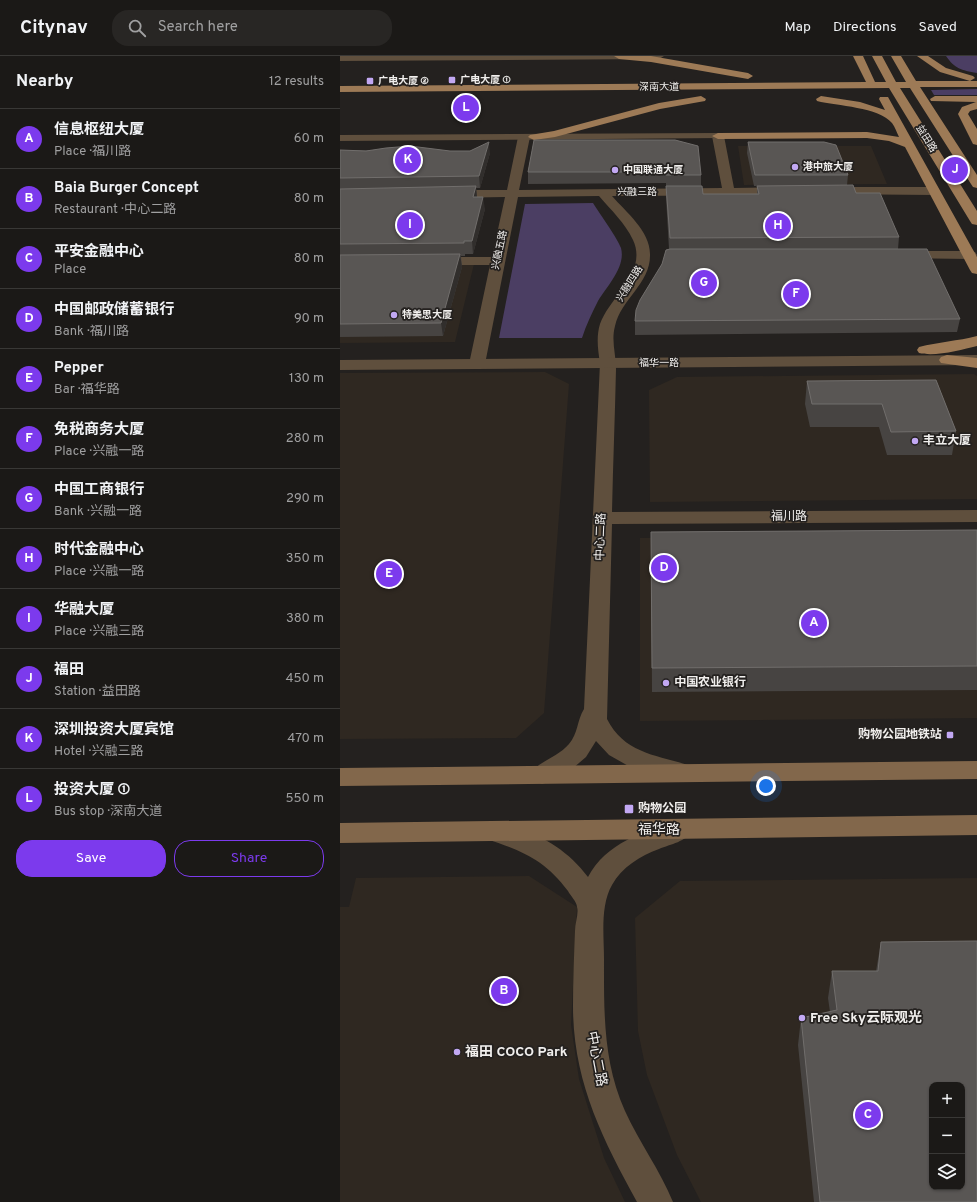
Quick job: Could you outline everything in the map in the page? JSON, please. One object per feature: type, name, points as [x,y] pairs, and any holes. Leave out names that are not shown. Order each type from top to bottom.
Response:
[{"type":"main road","points":[[619,56],[651,59],[758,78],[830,85]]},
{"type":"main road","points":[[858,56],[872,85]]},
{"type":"main road","name":"益田路","points":[[877,56],[898,94],[977,221]]},
{"type":"main road","name":"益田路","points":[[896,56],[977,184]]},
{"type":"main road","points":[[922,56],[943,70],[957,75],[977,79]]},
{"type":"main road","points":[[922,56],[939,84]]},
{"type":"main road","name":"深南大道","points":[[340,89],[977,84]]},
{"type":"main road","points":[[529,137],[560,133],[647,104],[704,99]]},
{"type":"main road","points":[[895,120],[872,108],[818,99],[977,99]]},
{"type":"main road","points":[[884,99],[977,270]]},
{"type":"main road","points":[[977,105],[966,109],[963,114],[975,134],[977,142]]},
{"type":"main road","points":[[718,136],[867,135],[891,138],[909,145]]},
{"type":"main road","points":[[925,350],[957,346],[977,341]]},
{"type":"main road","points":[[947,360],[977,363]]},
{"type":"main road","points":[[340,777],[977,770]]},
{"type":"main road","name":"福华路","points":[[340,833],[679,830],[977,825]]},
{"type":"street","points":[[340,58],[659,56]]},
{"type":"street","points":[[340,138],[718,136],[728,192]]},
{"type":"street","name":"兴融五路","points":[[478,359],[512,193],[529,137]]},
{"type":"street","name":"兴融三路","points":[[433,194],[800,191]]},
{"type":"street","points":[[816,191],[934,191]]},
{"type":"street","name":"兴融四路","points":[[602,192],[634,228],[641,240],[645,256],[642,269],[608,319],[606,331],[607,358]]},
{"type":"street","points":[[890,255],[970,255]]},
{"type":"street","points":[[645,256],[660,256]]},
{"type":"street","points":[[419,261],[498,261]]},
{"type":"street","name":"福华一路","points":[[607,358],[977,350]]},
{"type":"street","name":"福华一路","points":[[340,354],[478,359]]},
{"type":"street","name":"福华一路","points":[[340,365],[478,359],[607,358],[977,360]]},
{"type":"street","name":"中心二路","points":[[542,775],[558,767],[577,754],[587,737],[594,711],[607,358]]},
{"type":"street","name":"福川路","points":[[602,518],[977,516]]},
{"type":"street","name":"中心二路","points":[[594,711],[598,728],[604,736],[629,756],[653,766],[688,773]]},
{"type":"street","name":"中心二路","points":[[656,1202],[610,1112],[593,1062],[588,1011],[591,904],[602,878],[616,861],[638,847],[679,830]]},
{"type":"street","points":[[492,831],[524,841],[549,854],[576,880],[591,904]]},
{"type":"shaded area","points":[[946,56],[977,56],[977,73],[959,68],[952,64]]},
{"type":"shaded area","points":[[977,89],[977,95],[934,95],[931,90]]},
{"type":"shaded area","points":[[738,146],[871,146],[887,184],[744,185]]},
{"type":"shaded area","points":[[593,203],[616,239],[621,248],[622,255],[621,262],[615,276],[598,301],[582,338],[499,338],[525,204]]},
{"type":"shaded area","name":"特美思大厦","points":[[474,264],[455,342],[340,343],[340,265]]},
{"type":"shaded area","points":[[545,372],[569,384],[544,713],[516,738],[340,739],[340,373]]},
{"type":"shaded area","points":[[974,374],[977,376],[977,499],[650,502],[649,390],[677,377]]},
{"type":"shaded area","points":[[977,534],[977,718],[640,721],[640,538]]},
{"type":"shaded area","name":"福田 COCO Park","points":[[529,876],[577,907],[571,1025],[579,1079],[604,1158],[625,1202],[340,1202],[340,907],[349,907],[356,878]]},
{"type":"shaded area","points":[[977,878],[977,1202],[701,1202],[677,1155],[647,1075],[638,1031],[635,918],[680,881]]},
{"type":"building","name":"中国联通大厦","points":[[534,140],[675,140],[698,146],[701,175],[666,175],[666,172],[528,172]]},
{"type":"building","points":[[489,142],[479,176],[340,178],[340,150],[366,151],[410,146],[450,151],[470,151]]},
{"type":"building","name":"港中旅大厦","points":[[748,142],[824,142],[836,145],[848,175],[755,175]]},
{"type":"building","points":[[853,185],[856,193],[880,193],[899,237],[670,238],[666,186],[702,186],[703,194],[759,194],[757,186]]},
{"type":"building","points":[[476,186],[473,197],[483,197],[472,241],[464,241],[464,243],[340,244],[340,189]]},
{"type":"building","points":[[927,249],[960,319],[635,321],[636,310],[640,300],[662,264],[666,250]]},
{"type":"building","name":"特美思大厦","points":[[460,254],[441,323],[340,324],[340,255]]},
{"type":"building","points":[[936,380],[956,431],[891,432],[882,404],[812,404],[807,381]]},
{"type":"building","points":[[977,530],[977,666],[652,668],[651,532]]},
{"type":"building","points":[[977,941],[977,1202],[820,1202],[801,1018],[837,1010],[832,971],[878,971],[881,942]]},
{"type":"place","name":"广电大厦 ①","points":[[452,80]]},
{"type":"place","name":"广电大厦 ②","points":[[370,81]]},
{"type":"place","name":"投资大厦 ①","points":[[466,108]]},
{"type":"place","name":"深圳投资大厦宾馆","points":[[408,160]]},
{"type":"place","name":"港中旅大厦","points":[[795,167]]},
{"type":"place","name":"中国联通大厦","points":[[615,170]]},
{"type":"place","name":"福田","points":[[955,170]]},
{"type":"place","name":"华融大厦","points":[[410,225]]},
{"type":"place","name":"时代金融中心","points":[[778,226]]},
{"type":"place","name":"中国工商银行","points":[[704,283]]},
{"type":"place","name":"免税商务大厦","points":[[796,294]]},
{"type":"place","name":"特美思大厦","points":[[394,315]]},
{"type":"place","name":"丰立大厦","points":[[915,441]]},
{"type":"place","name":"中国邮政储蓄银行","points":[[664,568]]},
{"type":"place","name":"Pepper","points":[[389,574]]},
{"type":"place","name":"信息枢纽大厦","points":[[814,623]]},
{"type":"place","name":"中国农业银行","points":[[666,683]]},
{"type":"place","name":"购物公园地铁站","points":[[950,735]]},
{"type":"place","name":"购物公园","points":[[629,809]]},
{"type":"place","name":"Baia Burger Concept","points":[[504,991]]},
{"type":"place","name":"Free Sky云际观光","points":[[802,1018]]},
{"type":"place","name":"福田 COCO Park","points":[[457,1052]]},
{"type":"place","name":"平安金融中心","points":[[868,1115]]}]
